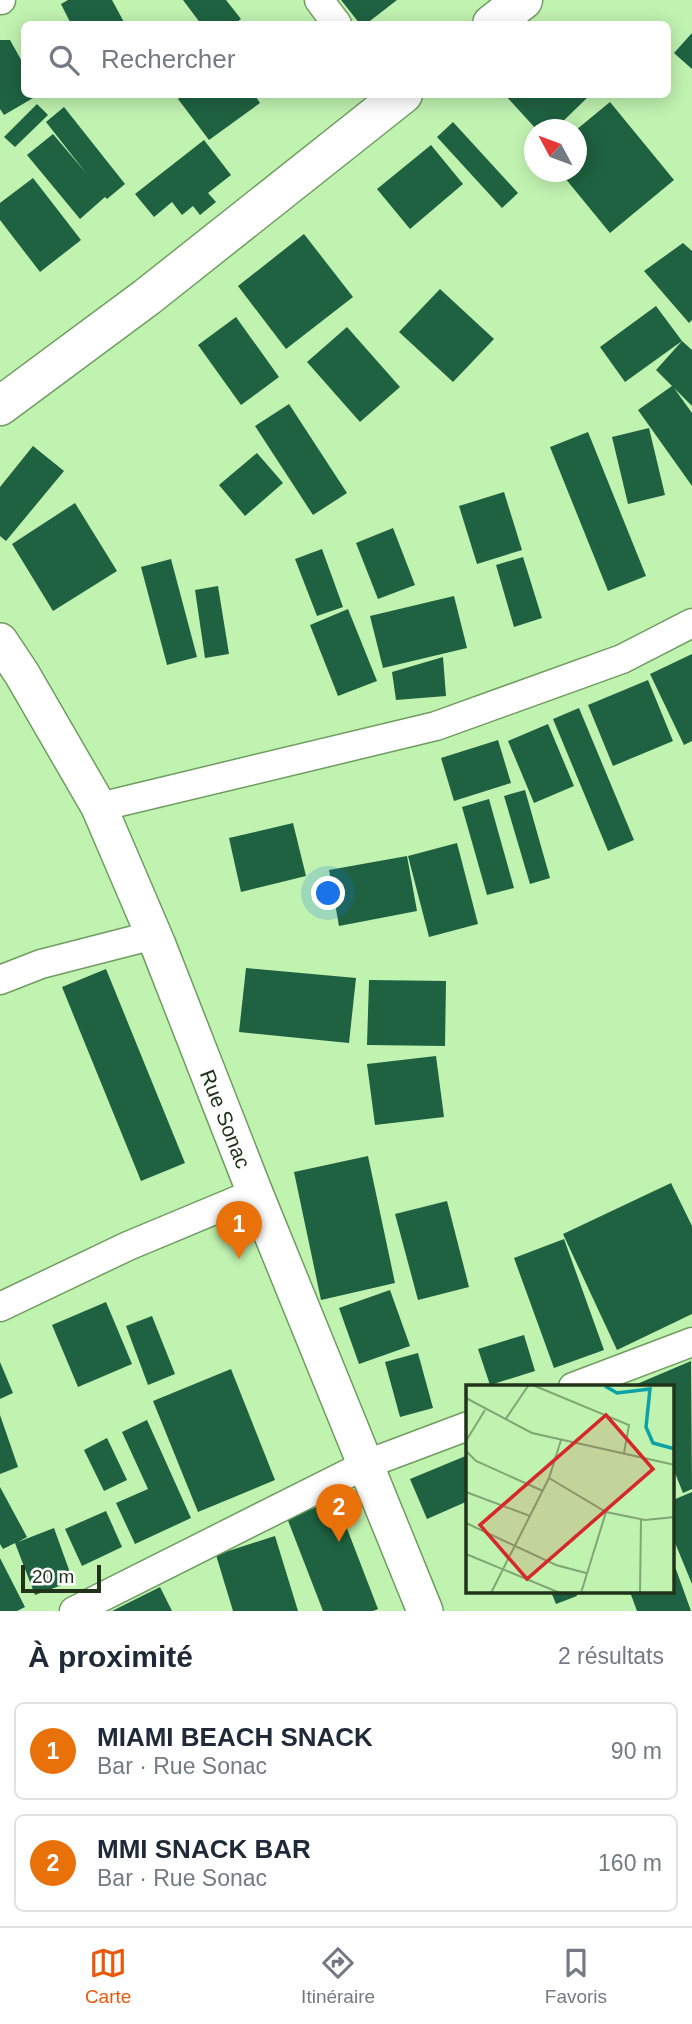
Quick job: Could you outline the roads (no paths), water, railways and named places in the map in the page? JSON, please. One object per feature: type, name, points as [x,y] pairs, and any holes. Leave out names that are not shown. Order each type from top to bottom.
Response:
[{"type":"main road","points":[[496,21],[523,0]]},
{"type":"main road","points":[[0,406],[147,297],[394,98]]},
{"type":"street","points":[[319,0],[335,21]]},
{"type":"street","points":[[99,807],[436,726],[622,659],[692,622]]},
{"type":"street","name":"Rue Sonac","points":[[0,640],[99,807],[154,935],[255,1193],[425,1611]]},
{"type":"street","points":[[0,979],[41,964],[154,935]]},
{"type":"street","points":[[0,1307],[128,1246],[255,1193]]},
{"type":"street","points":[[578,1385],[692,1342]]},
{"type":"street","points":[[74,1611],[367,1464],[466,1427]]},
{"type":"place","name":"MIAMI BEACH SNACK","points":[[239,1259]]},
{"type":"place","name":"MMI SNACK BAR","points":[[339,1542]]}]
